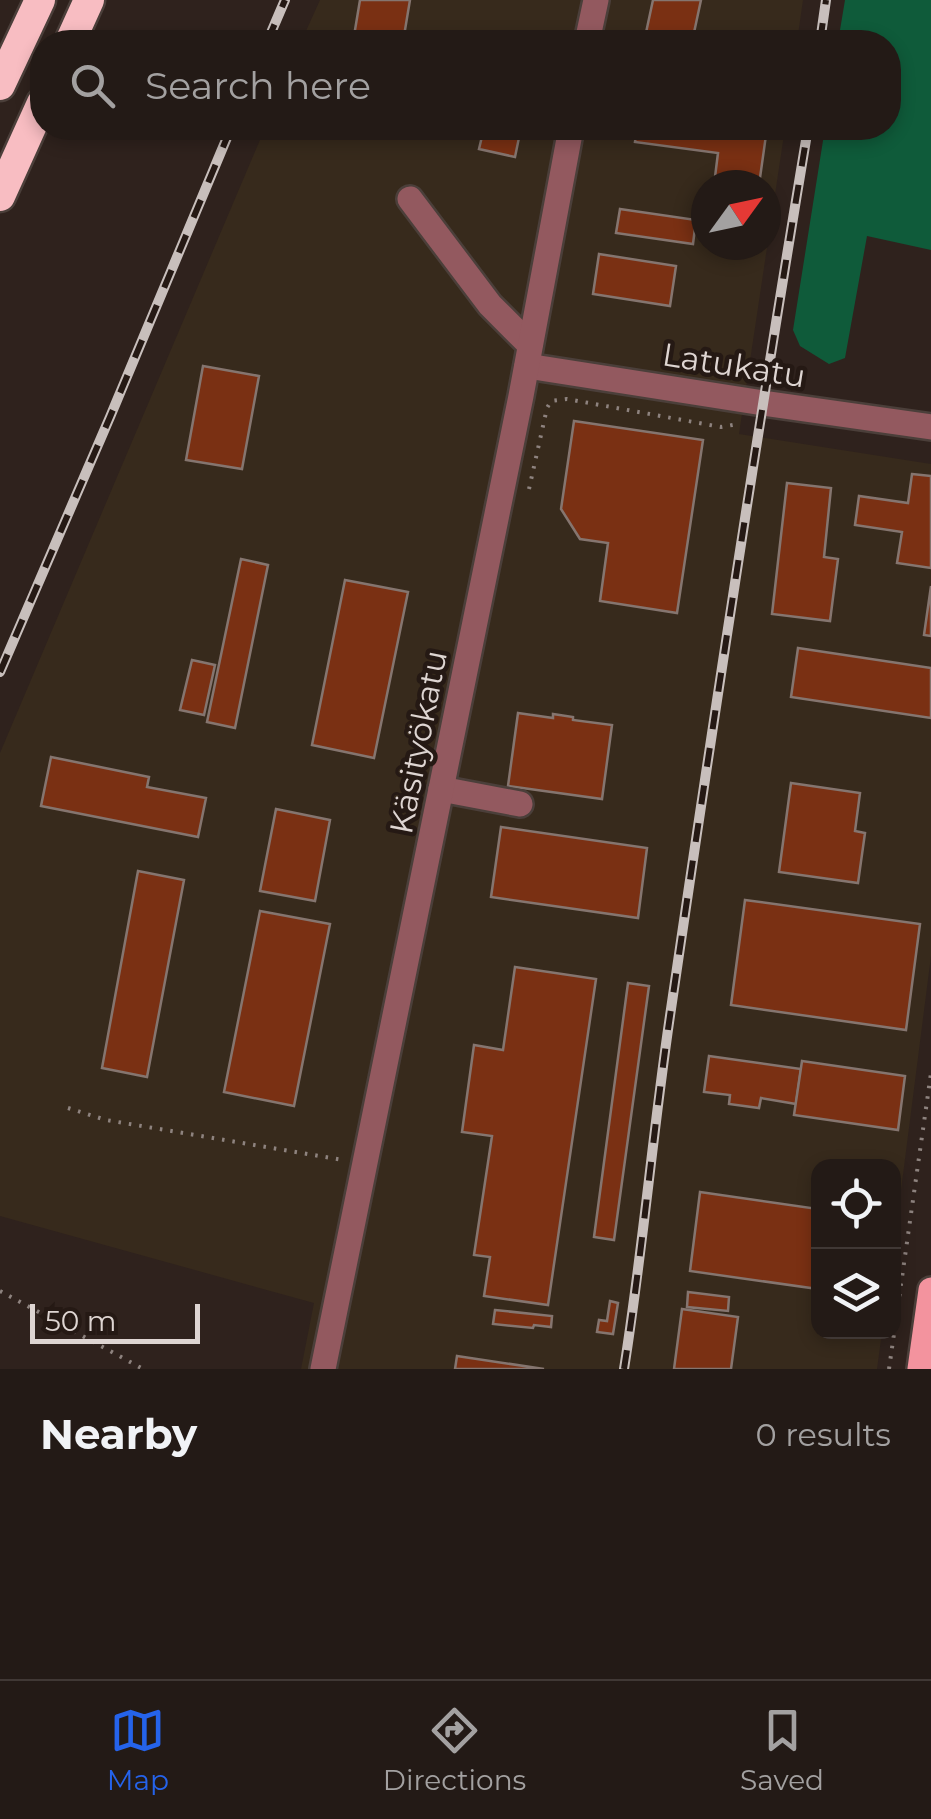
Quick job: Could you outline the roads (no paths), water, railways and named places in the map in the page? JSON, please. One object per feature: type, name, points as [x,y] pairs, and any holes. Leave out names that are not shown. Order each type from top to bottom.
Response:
[{"type":"highway","points":[[0,85],[40,0]]},
{"type":"highway","points":[[75,30],[89,0]]},
{"type":"highway","points":[[0,196],[30,129]]},
{"type":"main road","points":[[920,1369],[931,1290]]},
{"type":"street","points":[[590,30],[596,0]]},
{"type":"street","name":"Käsityökatu","points":[[323,1369],[529,355],[569,140]]},
{"type":"street","points":[[410,199],[529,355]]},
{"type":"street","name":"Latukatu","points":[[529,355],[762,403],[931,427]]},
{"type":"street","points":[[441,789],[520,804]]},
{"type":"railway","points":[[272,30],[285,0]]},
{"type":"railway","points":[[822,30],[826,0]]},
{"type":"railway","points":[[0,672],[226,140]]},
{"type":"railway","points":[[624,1369],[687,899],[806,140]]}]
